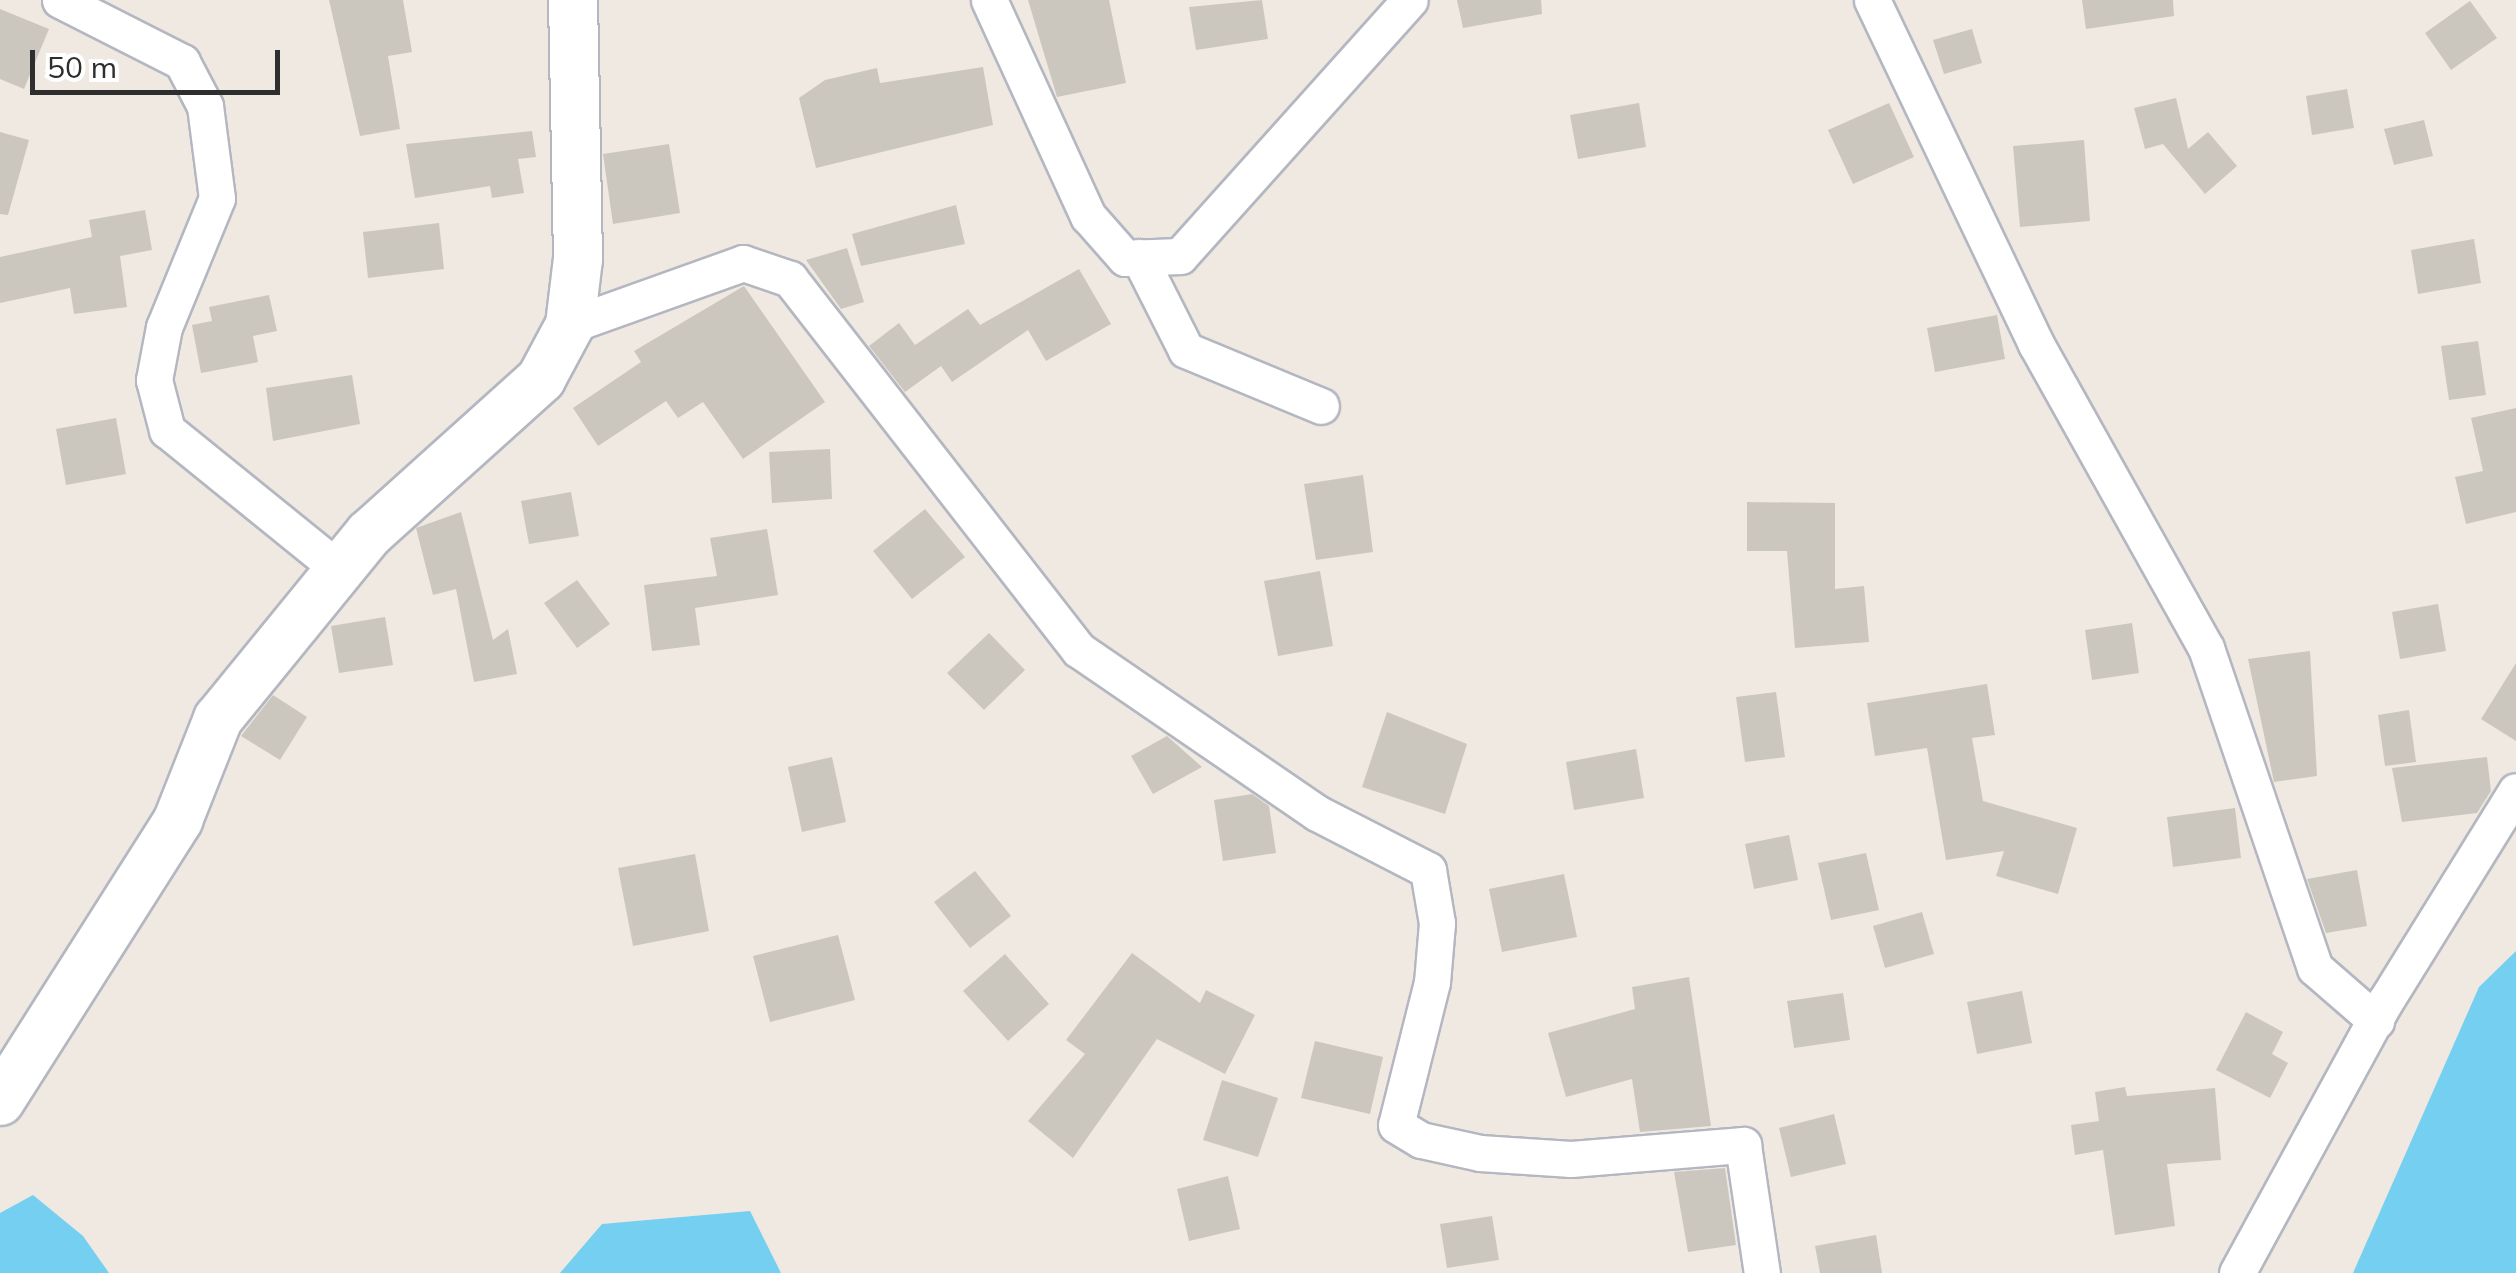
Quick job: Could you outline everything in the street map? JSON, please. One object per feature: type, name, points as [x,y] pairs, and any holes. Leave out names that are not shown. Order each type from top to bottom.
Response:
[{"type":"main road","points":[[0,1100],[178,820],[218,719],[340,570],[542,379],[570,324],[578,259],[573,0]]},
{"type":"street","points":[[60,0],[182,62],[205,106],[216,198],[164,327],[154,380],[168,430],[340,570]]},
{"type":"street","points":[[989,0],[1088,216],[1126,258],[1180,256],[1410,0]]},
{"type":"street","points":[[1872,0],[2036,344],[2206,648],[2315,968],[2376,1021]]},
{"type":"street","points":[[1139,258],[1186,350],[1321,406]]},
{"type":"street","points":[[570,324],[743,263],[790,279],[1078,650],[1179,710],[1317,813],[1428,870],[1437,922],[1432,982],[1396,1124],[1421,1140],[1480,1153],[1571,1159],[1743,1145],[1762,1273]]},
{"type":"street","points":[[2238,1273],[2376,1021],[2516,791]]},
{"type":"water","points":[[2516,951],[2516,1273],[2353,1273],[2479,987]]},
{"type":"water","points":[[33,1195],[83,1236],[109,1273],[0,1273],[0,1213]]},
{"type":"water","points":[[750,1211],[781,1273],[560,1273],[602,1224]]},
{"type":"building","points":[[329,0],[403,0],[412,52],[388,56],[400,129],[360,136]]},
{"type":"building","points":[[1028,0],[1109,0],[1126,83],[1057,97]]},
{"type":"building","points":[[1262,0],[1268,39],[1196,50],[1189,7]]},
{"type":"building","points":[[1457,0],[1541,0],[1542,14],[1463,28]]},
{"type":"building","points":[[2082,0],[2173,0],[2174,16],[2086,29]]},
{"type":"building","points":[[2470,1],[2497,38],[2451,70],[2425,33]]},
{"type":"building","points":[[0,9],[49,29],[24,89],[0,79]]},
{"type":"building","points":[[1972,29],[1982,63],[1944,74],[1933,40]]},
{"type":"building","points":[[983,67],[993,125],[816,168],[799,98],[825,80],[877,68],[880,83]]},
{"type":"building","points":[[2347,89],[2354,128],[2312,135],[2306,96]]},
{"type":"building","points":[[2176,98],[2188,149],[2208,132],[2237,166],[2205,194],[2163,144],[2145,149],[2134,108]]},
{"type":"building","points":[[1639,103],[1646,147],[1578,159],[1570,115]]},
{"type":"building","points":[[1889,103],[1914,157],[1853,184],[1828,130]]},
{"type":"building","points":[[2424,120],[2433,156],[2394,165],[2384,129]]},
{"type":"building","points":[[532,131],[536,157],[518,159],[524,193],[492,198],[490,186],[415,198],[406,144]]},
{"type":"building","points":[[0,132],[29,140],[8,215],[0,214]]},
{"type":"building","points":[[2084,140],[2090,221],[2020,227],[2013,146]]},
{"type":"building","points":[[669,144],[680,213],[613,224],[603,154]]},
{"type":"building","points":[[956,205],[965,244],[861,266],[852,234]]},
{"type":"building","points":[[145,210],[152,250],[120,256],[127,307],[74,314],[70,288],[0,303],[0,257],[92,237],[89,220]]},
{"type":"building","points":[[439,223],[444,269],[368,278],[363,232]]},
{"type":"building","points":[[2474,239],[2481,283],[2418,294],[2411,250]]},
{"type":"building","points":[[847,248],[864,302],[841,309],[806,260]]},
{"type":"building","points":[[1079,269],[1111,324],[1046,361],[1028,330],[952,382],[941,366],[905,392],[869,346],[899,323],[915,345],[968,309],[980,325]]},
{"type":"building","points":[[744,286],[825,402],[743,459],[703,402],[678,418],[666,401],[598,446],[573,408],[641,362],[634,351]]},
{"type":"building","points":[[269,295],[277,331],[253,336],[258,362],[201,373],[192,325],[212,321],[209,307]]},
{"type":"building","points":[[1997,315],[2005,359],[1935,372],[1927,328]]},
{"type":"building","points":[[2478,341],[2486,395],[2449,400],[2441,346]]},
{"type":"building","points":[[352,375],[360,424],[273,441],[266,388]]},
{"type":"building","points":[[2516,408],[2516,512],[2466,524],[2455,477],[2483,471],[2471,418]]},
{"type":"building","points":[[116,418],[126,474],[66,485],[56,429]]},
{"type":"building","points":[[830,449],[832,499],[772,503],[769,452]]},
{"type":"building","points":[[1363,475],[1373,552],[1316,560],[1304,484]]},
{"type":"building","points":[[571,492],[579,536],[529,544],[521,501]]},
{"type":"building","points":[[1747,502],[1835,503],[1835,589],[1864,586],[1869,642],[1795,648],[1787,551],[1747,551]]},
{"type":"building","points":[[925,509],[965,557],[912,599],[873,551]]},
{"type":"building","points":[[461,512],[493,640],[508,629],[517,674],[474,682],[456,589],[433,595],[416,528]]},
{"type":"building","points":[[767,529],[778,595],[695,608],[700,645],[652,651],[644,585],[717,576],[710,538]]},
{"type":"building","points":[[1320,571],[1333,646],[1278,656],[1264,581]]},
{"type":"building","points":[[577,580],[610,624],[577,648],[544,603]]},
{"type":"building","points":[[2438,604],[2446,651],[2400,659],[2392,612]]},
{"type":"building","points":[[385,617],[393,665],[339,673],[331,626]]},
{"type":"building","points":[[2132,623],[2139,673],[2092,680],[2085,630]]},
{"type":"building","points":[[989,633],[1025,670],[984,710],[947,673]]},
{"type":"building","points":[[2310,651],[2317,776],[2274,782],[2248,659]]},
{"type":"building","points":[[2516,663],[2516,741],[2481,719]]},
{"type":"building","points":[[1987,684],[1995,735],[1972,738],[1983,801],[2077,828],[2058,894],[1996,876],[2004,851],[1946,860],[1927,748],[1875,756],[1867,703]]},
{"type":"building","points":[[1776,692],[1785,757],[1745,762],[1736,697]]},
{"type":"building","points":[[273,695],[307,717],[280,760],[241,736]]},
{"type":"building","points":[[2409,710],[2416,762],[2385,766],[2378,715]]},
{"type":"building","points":[[1387,712],[1467,744],[1445,814],[1362,787]]},
{"type":"building","points":[[1167,736],[1202,767],[1153,794],[1131,756]]},
{"type":"building","points":[[1636,749],[1644,798],[1574,810],[1566,762]]},
{"type":"building","points":[[832,757],[846,822],[802,832],[788,767]]},
{"type":"building","points":[[2487,757],[2491,791],[2477,813],[2402,822],[2392,768]]},
{"type":"building","points":[[1252,794],[1269,806],[1276,853],[1223,861],[1214,800]]},
{"type":"building","points":[[2235,808],[2241,858],[2173,867],[2167,817]]},
{"type":"building","points":[[1789,835],[1798,880],[1754,889],[1745,844]]},
{"type":"building","points":[[1866,853],[1879,910],[1831,920],[1818,863]]},
{"type":"building","points":[[695,854],[709,931],[633,946],[618,868]]},
{"type":"building","points":[[2357,870],[2367,926],[2326,933],[2307,879]]},
{"type":"building","points":[[975,871],[1011,916],[970,948],[934,902]]},
{"type":"building","points":[[1564,874],[1577,937],[1502,952],[1489,889]]},
{"type":"building","points":[[1922,912],[1934,954],[1885,968],[1873,926]]},
{"type":"building","points":[[838,935],[855,1000],[770,1022],[753,956]]},
{"type":"building","points":[[1132,953],[1200,1003],[1206,990],[1255,1015],[1225,1074],[1157,1039],[1073,1158],[1028,1121],[1085,1054],[1066,1040]]},
{"type":"building","points":[[1005,954],[1049,1004],[1008,1041],[963,991]]},
{"type":"building","points":[[1689,977],[1711,1126],[1640,1132],[1632,1079],[1566,1097],[1548,1033],[1635,1009],[1632,987]]},
{"type":"building","points":[[2022,991],[2032,1043],[1977,1054],[1967,1002]]},
{"type":"building","points":[[1843,993],[1850,1040],[1794,1048],[1787,1001]]},
{"type":"building","points":[[2246,1012],[2283,1032],[2272,1054],[2288,1063],[2270,1098],[2216,1070]]},
{"type":"building","points":[[1315,1041],[1383,1057],[1370,1114],[1301,1098]]},
{"type":"building","points":[[1222,1080],[1278,1098],[1258,1157],[1203,1140]]},
{"type":"building","points":[[2125,1087],[2127,1096],[2215,1088],[2221,1160],[2167,1164],[2175,1226],[2115,1235],[2103,1150],[2075,1155],[2071,1125],[2099,1121],[2095,1092]]},
{"type":"building","points":[[1834,1114],[1846,1164],[1791,1177],[1779,1128]]},
{"type":"building","points":[[1725,1168],[1736,1245],[1688,1252],[1674,1172]]},
{"type":"building","points":[[1228,1176],[1240,1229],[1189,1241],[1177,1189]]},
{"type":"building","points":[[1492,1216],[1499,1260],[1447,1268],[1440,1224]]},
{"type":"building","points":[[1876,1235],[1882,1273],[1820,1273],[1815,1246]]}]
